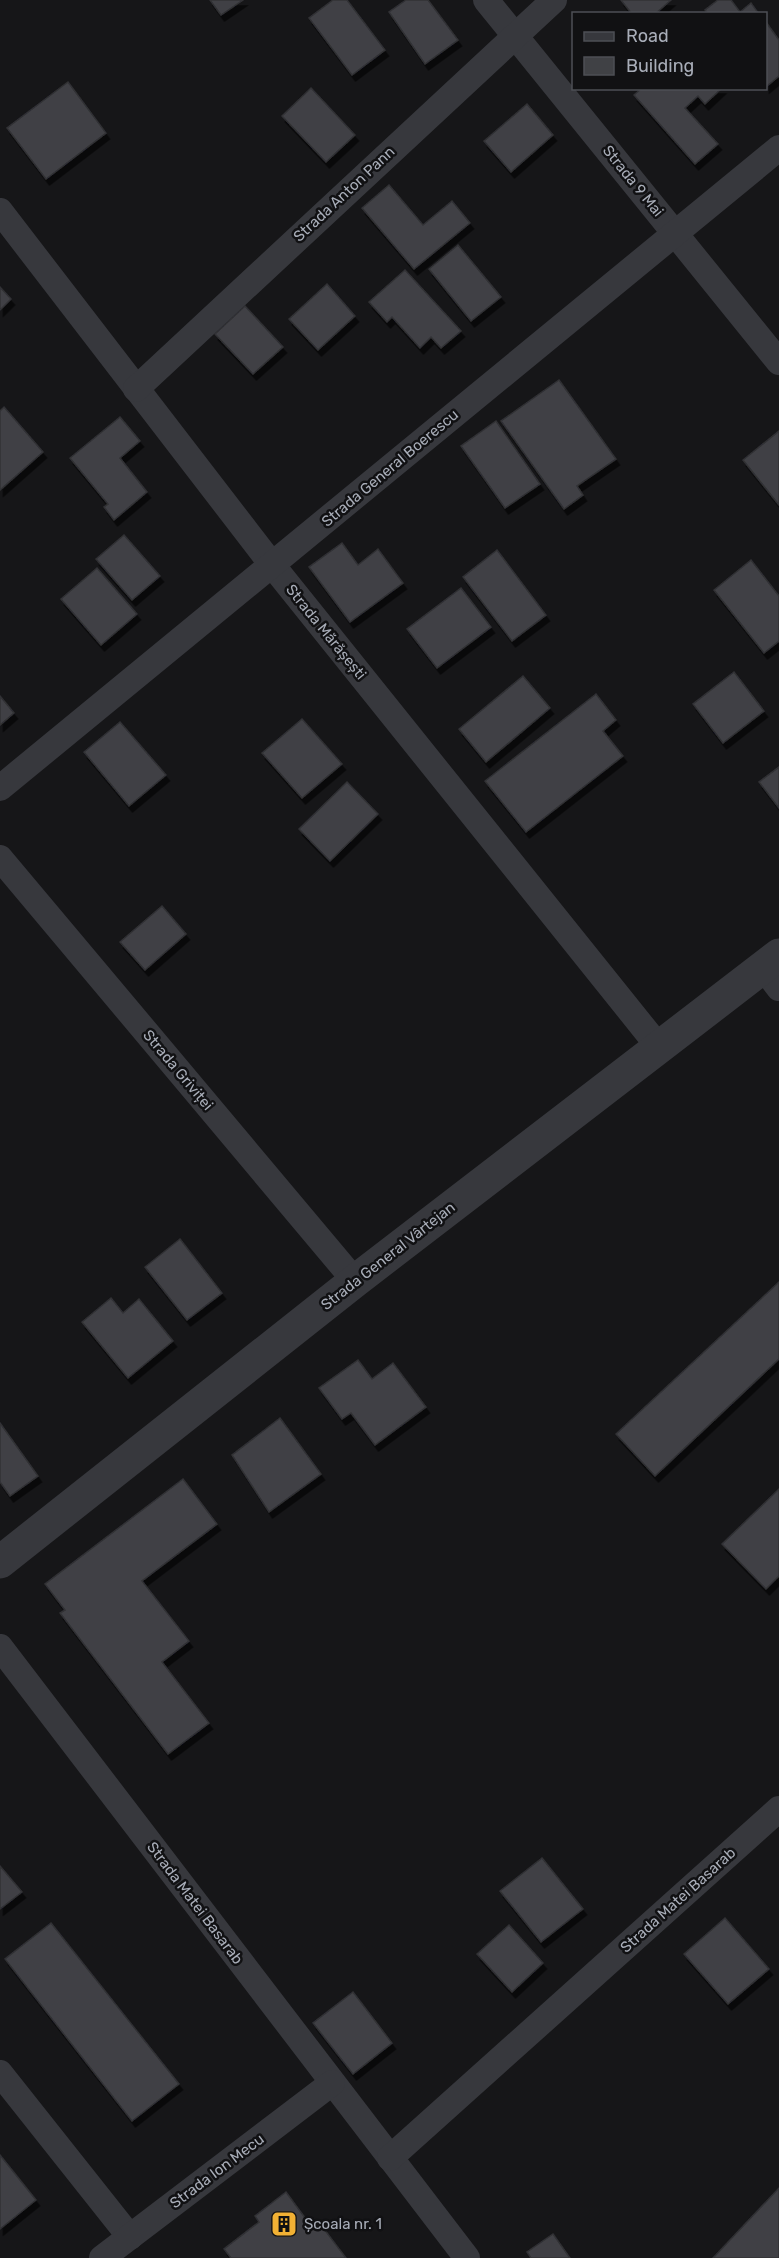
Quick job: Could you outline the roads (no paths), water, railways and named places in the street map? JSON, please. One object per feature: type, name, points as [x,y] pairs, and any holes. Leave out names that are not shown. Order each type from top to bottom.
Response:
[{"type":"street","name":"Strada 9 Mai","points":[[486,0],[779,362]]},
{"type":"street","name":"Strada Anton Pann","points":[[136,389],[554,0]]},
{"type":"street","name":"Strada General Boerescu","points":[[0,788],[779,148]]},
{"type":"street","name":"Strada Mărășești","points":[[0,211],[273,566],[659,1047]]},
{"type":"street","name":"Strada Griviței","points":[[0,858],[355,1281]]},
{"type":"street","name":"Strada General Vârtejan","points":[[0,1562],[355,1281],[659,1047],[774,970]]},
{"type":"street","name":"Strada Matei Basarab","points":[[0,1647],[466,2258]]},
{"type":"street","name":"Strada Matei Basarab","points":[[390,2158],[779,1809]]},
{"type":"street","points":[[0,2073],[130,2237]]},
{"type":"street","name":"Strada Ion Mecu","points":[[102,2258],[332,2083]]},
{"type":"place","name":"Școala nr. 1","points":[[284,2224]]}]
